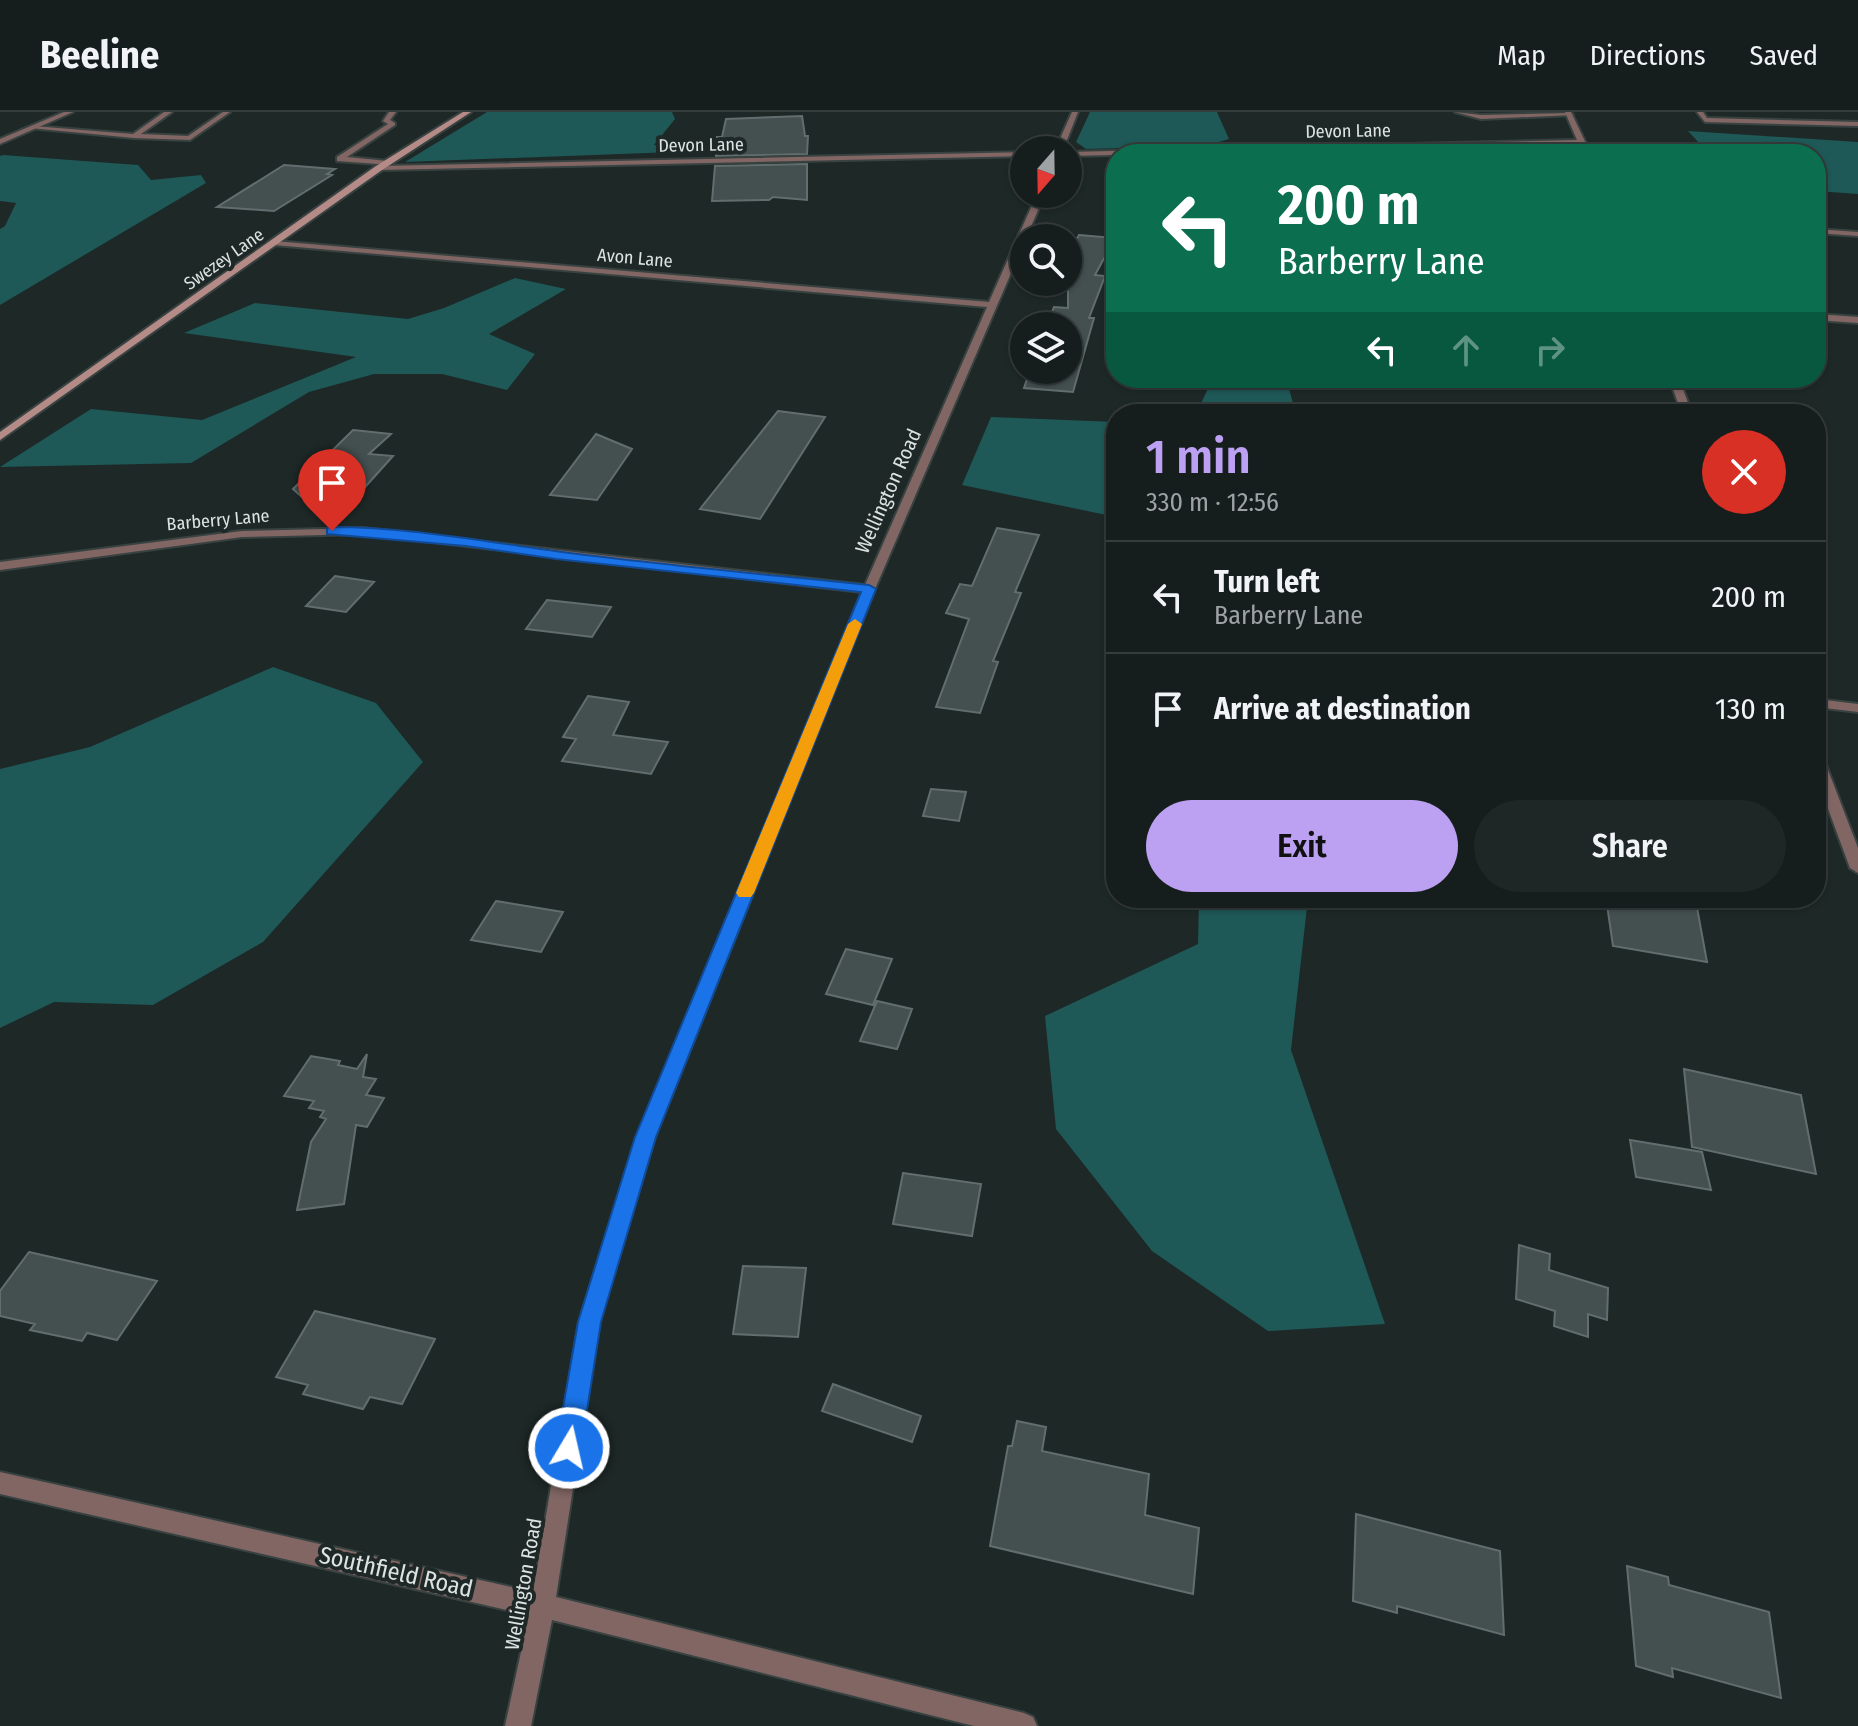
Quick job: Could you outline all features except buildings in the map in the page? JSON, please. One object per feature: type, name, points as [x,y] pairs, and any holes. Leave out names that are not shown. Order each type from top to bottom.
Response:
[{"type":"street","points":[[0,142],[70,112]]},
{"type":"street","points":[[134,136],[169,112]]},
{"type":"street","points":[[33,128],[190,138],[227,112]]},
{"type":"street","name":"Devon Lane","points":[[393,112],[386,121],[393,124],[340,159],[384,165],[1010,154]]},
{"type":"street","name":"Swezey Lane","points":[[0,437],[384,165],[468,112]]},
{"type":"street","points":[[1065,136],[1075,112]]},
{"type":"street","points":[[1458,112],[1481,117],[1569,114],[1581,142]]},
{"type":"street","points":[[1700,112],[1705,120],[1858,124]]},
{"type":"street","name":"Devon Lane","points":[[1496,144],[1581,142]]},
{"type":"street","name":"Devon Lane","points":[[1082,154],[1106,153]]},
{"type":"street","name":"Wellington Road","points":[[518,1726],[543,1606],[589,1322],[646,1137],[869,589],[1035,208]]},
{"type":"street","points":[[1826,232],[1858,234]]},
{"type":"street","name":"Avon Lane","points":[[274,243],[993,305]]},
{"type":"street","points":[[1826,318],[1858,320]]},
{"type":"street","name":"Barberry Lane","points":[[0,566],[242,534],[363,531],[869,589]]},
{"type":"street","points":[[1826,704],[1858,708]]},
{"type":"street","points":[[1826,783],[1858,868]]},
{"type":"street","name":"Southfield Road","points":[[0,1483],[543,1606],[1024,1726]]},
{"type":"shaded area","points":[[487,112],[672,112],[675,119],[654,145],[700,151],[405,162]]},
{"type":"shaded area","points":[[1090,112],[1217,112],[1229,139],[1212,144],[1106,144],[1106,148],[1086,149],[1082,146],[1082,136],[1079,136]]},
{"type":"shaded area","points":[[1688,131],[1858,142],[1858,194],[1826,192],[1826,144],[1700,144]]},
{"type":"shaded area","points":[[0,156],[138,165],[151,180],[201,175],[206,183],[0,305],[0,229],[5,226],[16,203],[0,201]]},
{"type":"shaded area","points":[[515,278],[566,289],[489,334],[535,354],[507,390],[442,374],[374,374],[309,392],[191,463],[0,467],[91,409],[202,420],[356,357],[184,333],[255,303],[408,319],[444,308]]},
{"type":"shaded area","points":[[1208,388],[1289,388],[1293,404],[1201,404]]},
{"type":"shaded area","points":[[991,417],[1106,422],[1106,515],[962,485]]},
{"type":"shaded area","points":[[273,667],[376,703],[423,762],[263,942],[153,1005],[54,1002],[0,1028],[0,769],[90,747]]},
{"type":"shaded area","points":[[1199,908],[1307,908],[1291,1050],[1385,1324],[1268,1331],[1152,1251],[1056,1129],[1045,1016],[1198,944]]},
{"type":"slow traffic","points":[[745,893],[855,624]]},
{"type":"route","points":[[332,531],[363,531],[466,542],[528,552],[869,589],[646,1137],[589,1322],[569,1448]]}]
